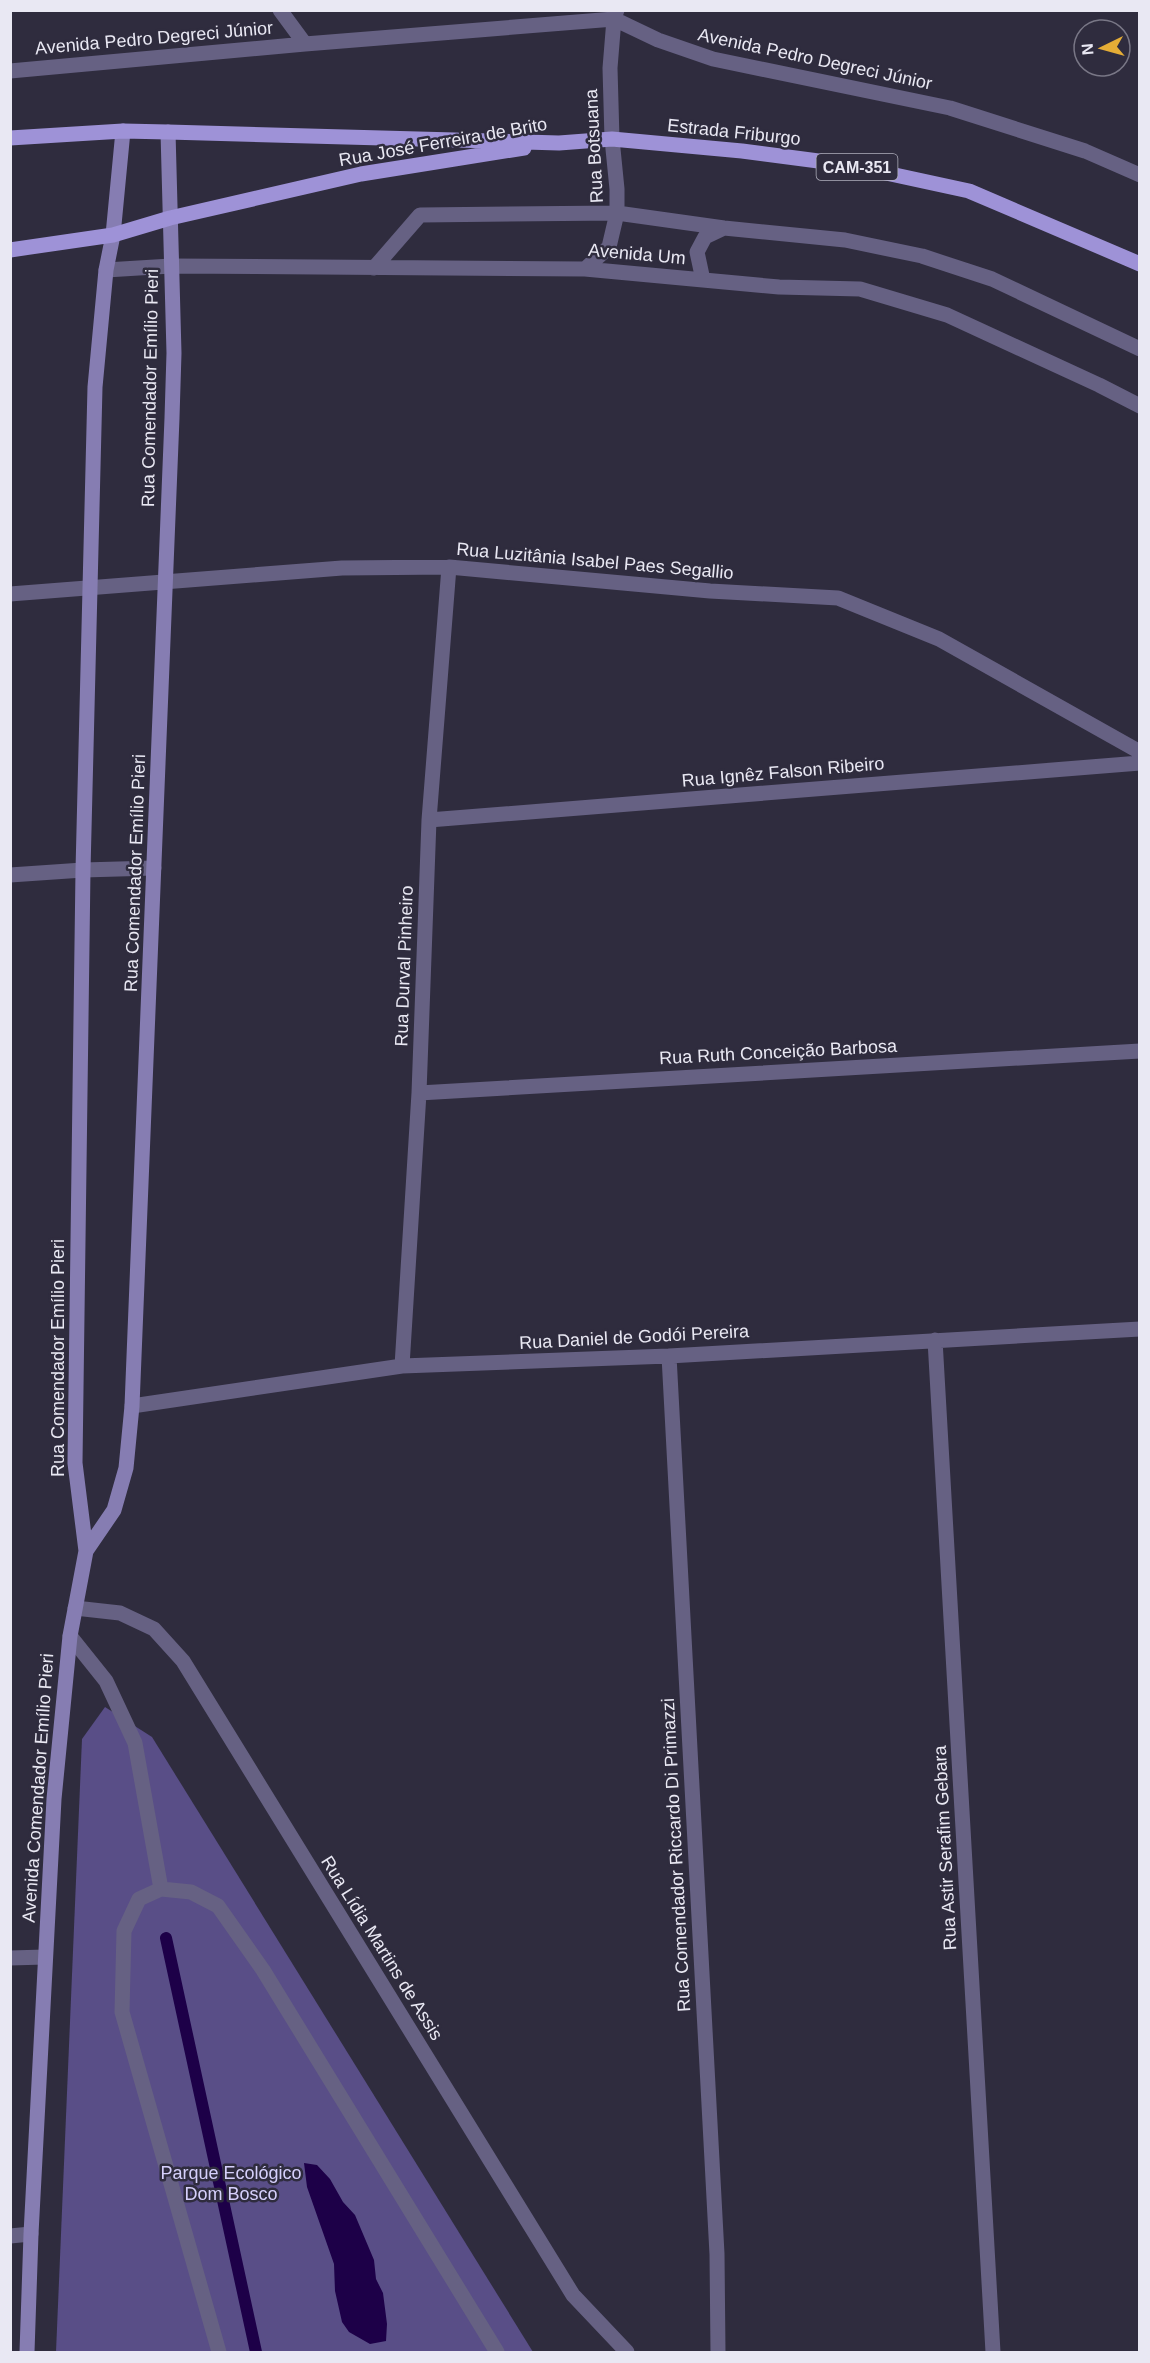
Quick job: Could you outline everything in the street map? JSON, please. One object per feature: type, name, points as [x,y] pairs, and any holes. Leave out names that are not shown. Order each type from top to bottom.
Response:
[{"type":"main road","name":"Rua José Ferreira de Brito","points":[[10,138],[123,131],[559,143]]},
{"type":"main road","name":"Estrada Friburgo","points":[[559,143],[612,139],[742,151],[849,165],[969,191],[1140,264]]},
{"type":"main road","name":"Rua José Ferreira de Brito","points":[[10,250],[112,235],[170,218],[361,174],[559,143]]},
{"type":"street","points":[[280,10],[305,44]]},
{"type":"street","name":"Avenida Pedro Degreci Júnior","points":[[10,71],[616,15],[658,40],[712,59],[950,108],[1085,152],[1140,176]]},
{"type":"street","name":"Rua Botsuana","points":[[585,269],[609,247],[617,213],[610,68],[616,15]]},
{"type":"street","name":"Rua Comendador Emílio Pieri","points":[[86,1551],[75,1462],[89,587],[95,387],[123,131]]},
{"type":"street","name":"Rua Comendador Emílio Pieri","points":[[86,1551],[114,1510],[126,1468],[132,1406],[173,364],[168,132]]},
{"type":"street","name":"Avenida Um","points":[[374,268],[420,215],[617,213],[724,228],[846,240],[922,256],[992,279],[1140,349]]},
{"type":"street","points":[[703,280],[697,252],[705,237],[724,228]]},
{"type":"street","name":"Avenida Um","points":[[106,270],[171,266],[585,269],[779,287],[860,289],[947,315],[1100,384],[1140,406]]},
{"type":"street","name":"Rua Luzitânia Isabel Paes Segallio","points":[[10,594],[342,568],[449,567],[710,591],[838,598],[939,639],[1140,752]]},
{"type":"street","name":"Rua Durval Pinheiro","points":[[402,1366],[419,1093],[429,820],[449,567]]},
{"type":"street","name":"Rua Ignêz Falson Ribeiro","points":[[429,820],[1140,763]]},
{"type":"street","points":[[10,875],[154,868]]},
{"type":"street","name":"Rua Ruth Conceição Barbosa","points":[[419,1093],[1140,1051]]},
{"type":"street","name":"Rua Daniel de Godói Pereira","points":[[132,1406],[402,1366],[669,1356],[1140,1329]]},
{"type":"street","name":"Rua Astir Serafim Gebara","points":[[935,1340],[993,2352]]},
{"type":"street","name":"Rua Comendador Riccardo Di Primazzi","points":[[669,1356],[717,2254],[718,2352]]},
{"type":"street","name":"Avenida Comendador Emílio Pieri","points":[[27,2352],[54,1799],[70,1636],[86,1551]]},
{"type":"street","name":"Rua Lídia Martins de Assis","points":[[75,1608],[120,1613],[154,1629],[183,1662],[573,2295],[627,2352]]},
{"type":"street","points":[[70,1636],[106,1682],[135,1743],[161,1889]]},
{"type":"street","points":[[219,2352],[122,2012],[124,1931],[139,1899],[161,1889],[190,1892],[218,1906],[263,1970],[497,2352]]},
{"type":"street","points":[[10,1958],[45,1957]]},
{"type":"street","points":[[10,2235],[31,2234]]},
{"type":"green space","name":"Parque Ecológico Dom Bosco","points":[[105,1707],[152,1737],[533,2352],[56,2352],[82,1739]]},
{"type":"shaded area","points":[[304,2163],[317,2165],[330,2179],[343,2202],[355,2215],[374,2260],[376,2279],[383,2293],[387,2324],[386,2341],[370,2344],[349,2332],[342,2322],[335,2291],[334,2264],[307,2187]]},
{"type":"waterway","points":[[166,1938],[256,2352]]}]
